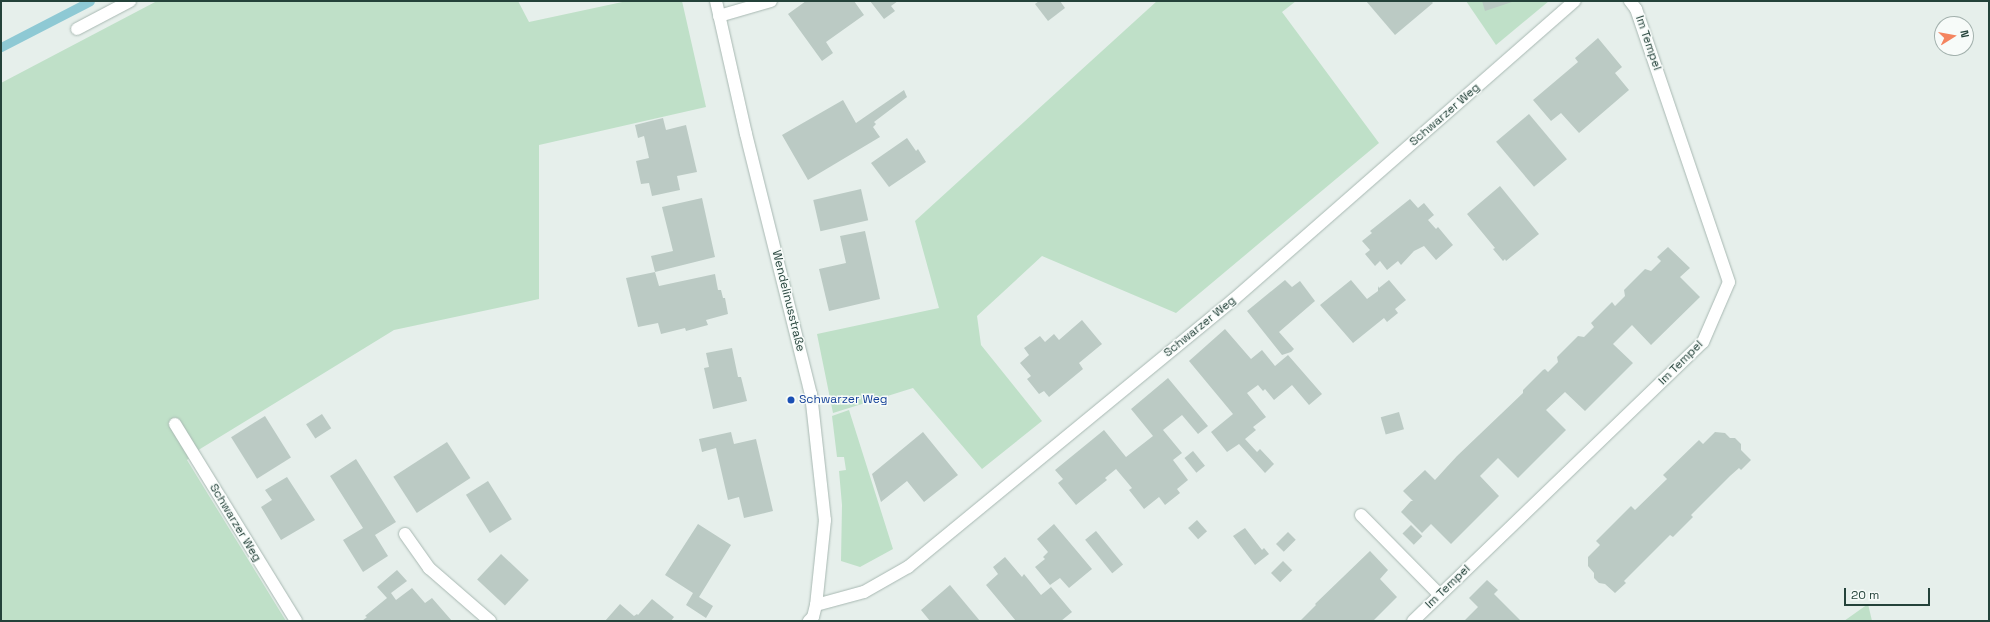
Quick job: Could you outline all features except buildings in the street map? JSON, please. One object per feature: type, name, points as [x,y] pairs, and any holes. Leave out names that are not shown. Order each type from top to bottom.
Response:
[{"type":"street","points":[[77,29],[130,1]]},
{"type":"street","name":"Wendelinusstraße","points":[[716,1],[746,134],[811,394],[825,520],[816,605]]},
{"type":"street","points":[[719,16],[771,1]]},
{"type":"street","name":"Schwarzer Weg","points":[[816,605],[864,592],[908,567],[1233,300],[1575,1]]},
{"type":"street","name":"Im Tempel","points":[[1414,620],[1703,342],[1729,282],[1636,10],[1630,1]]},
{"type":"street","name":"Schwarzer Weg","points":[[175,424],[296,621]]},
{"type":"street","points":[[1361,515],[1440,595]]},
{"type":"street","points":[[405,534],[429,568],[490,621]]},
{"type":"street","points":[[809,621],[816,605]]},
{"type":"green space","points":[[157,1],[518,1],[529,22],[627,1],[682,1],[706,107],[539,145],[539,299],[394,330],[200,449],[187,460],[286,621],[1,621],[1,83]]},
{"type":"green space","points":[[1157,1],[1296,1],[1282,12],[1379,143],[1176,313],[1042,256],[977,316],[981,345],[1042,421],[982,469],[913,388],[833,413],[817,334],[939,308],[915,221]]},
{"type":"green space","points":[[1466,1],[1549,1],[1496,45]]},
{"type":"green space","points":[[849,410],[893,549],[860,567],[841,561],[842,505],[839,471],[846,470],[844,457],[837,457],[832,416]]},
{"type":"green space","points":[[1868,604],[1872,621],[1844,621]]},
{"type":"waterway","points":[[1,47],[90,1]]},
{"type":"place","name":"Schwarzer Weg","points":[[791,400]]}]
